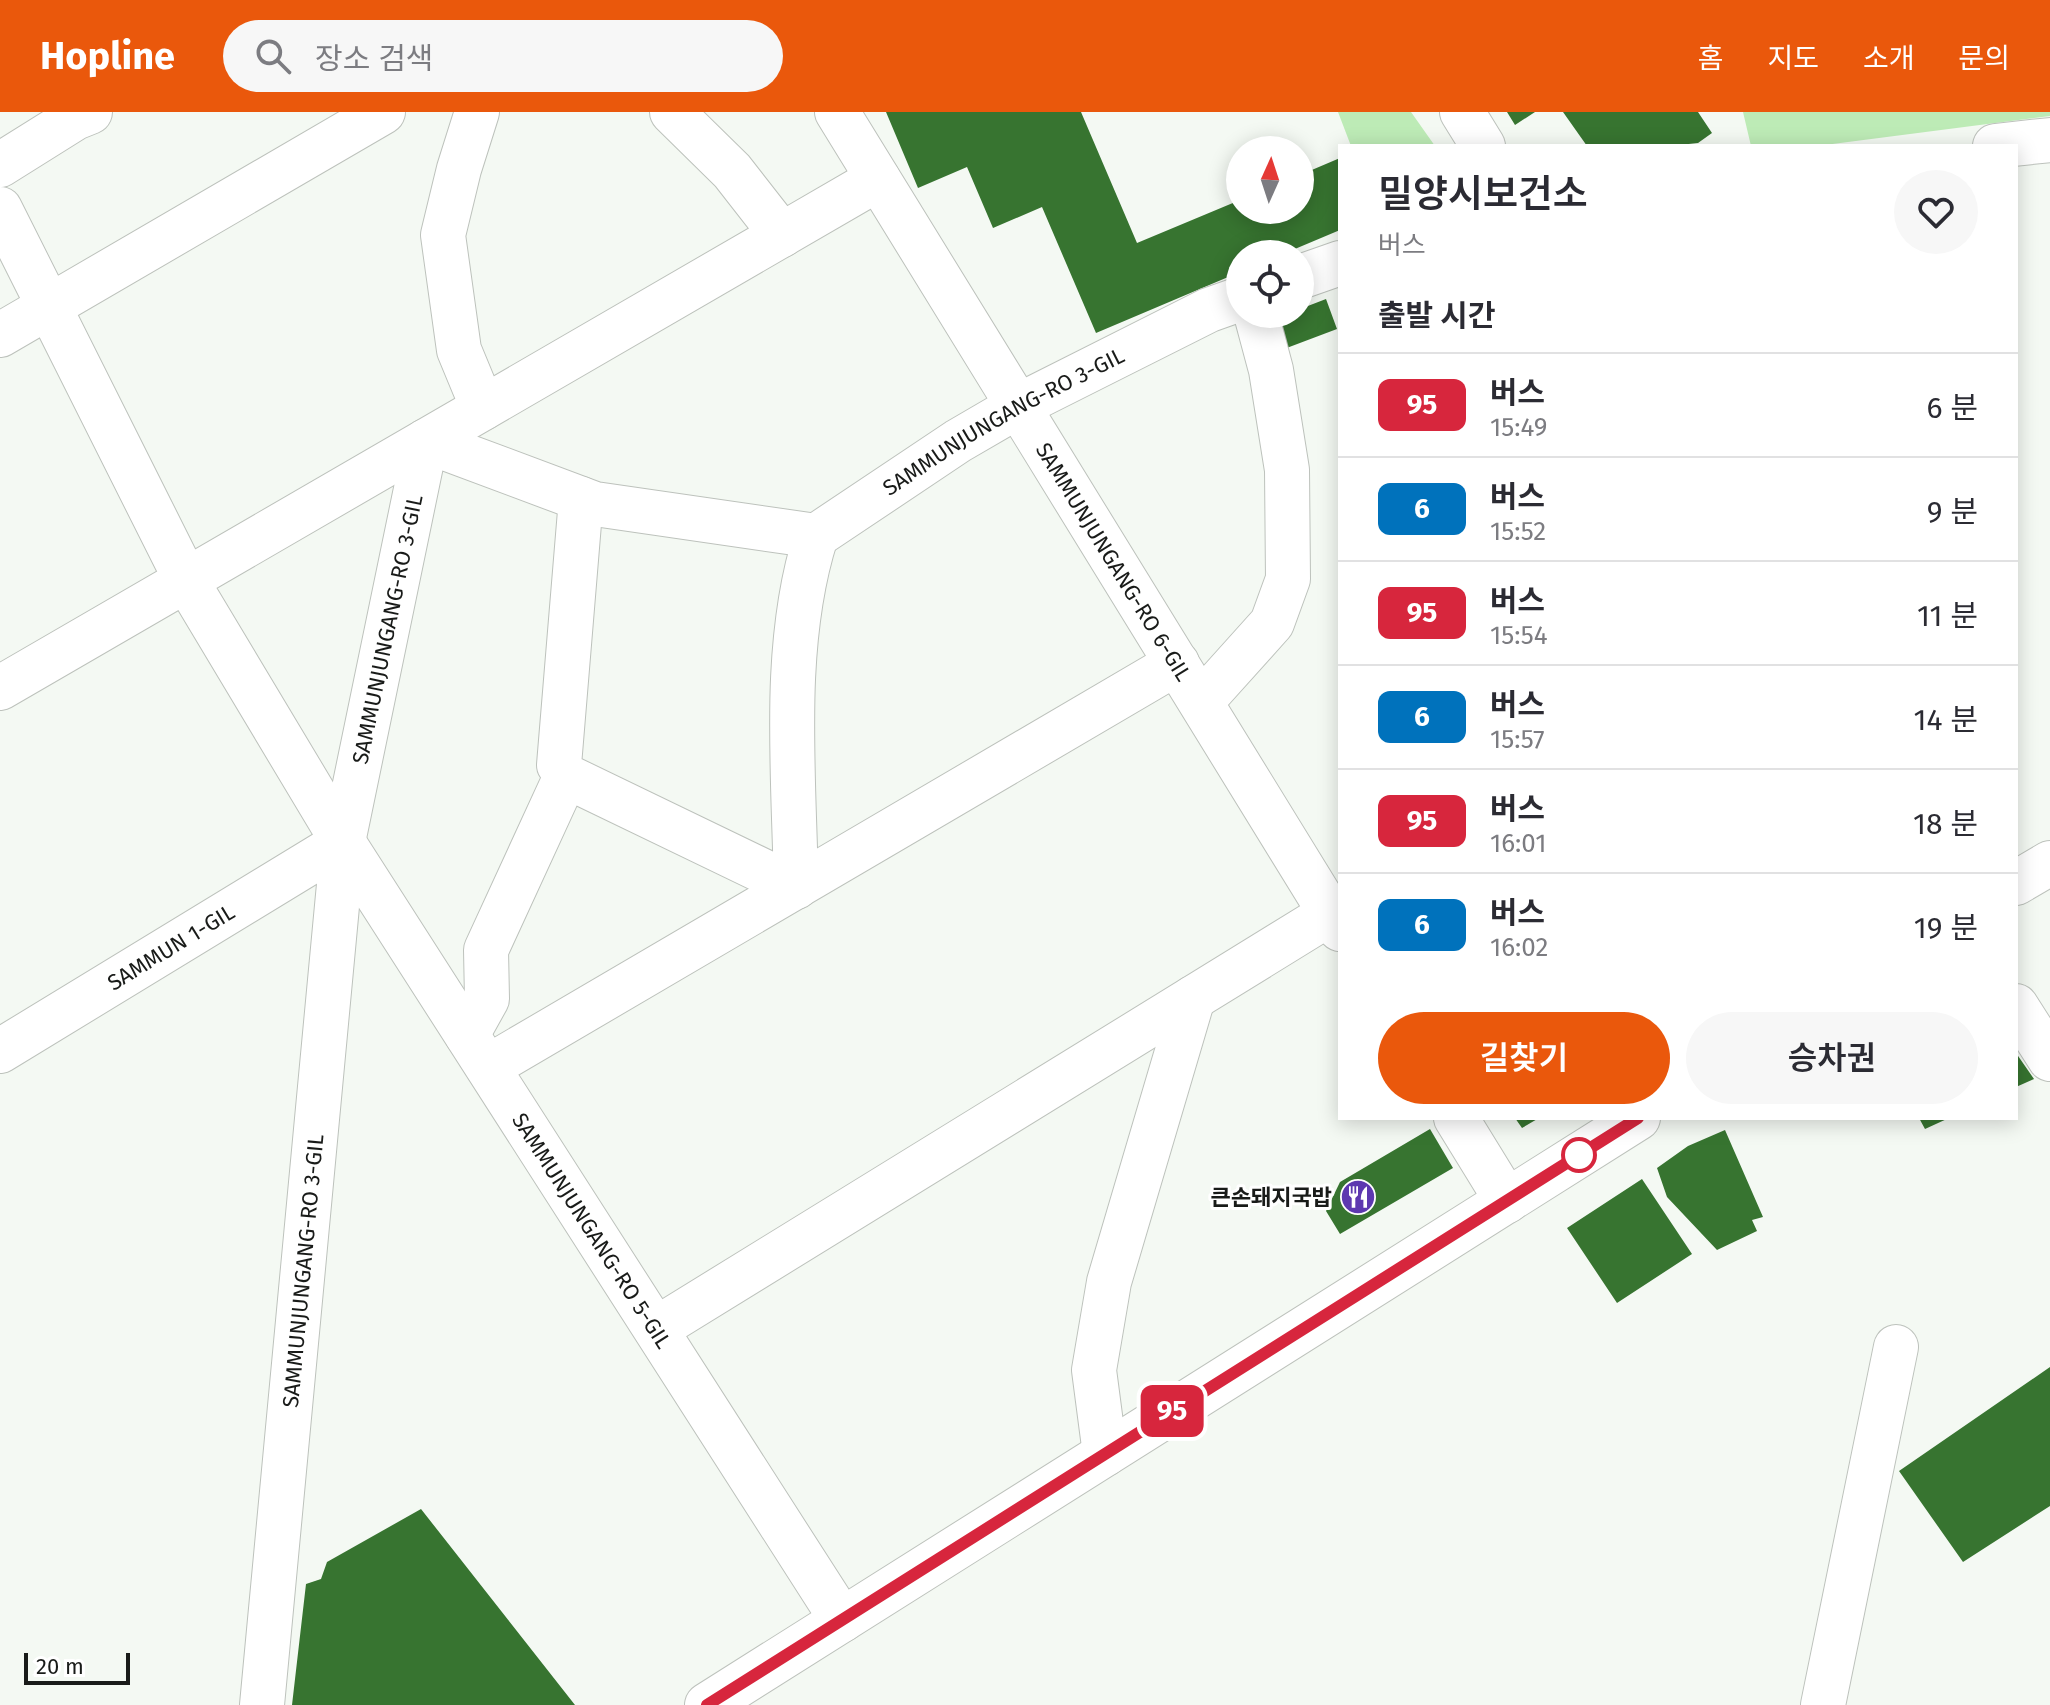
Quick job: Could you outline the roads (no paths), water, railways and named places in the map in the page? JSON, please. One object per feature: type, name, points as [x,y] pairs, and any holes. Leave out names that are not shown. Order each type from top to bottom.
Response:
[{"type":"street","points":[[0,165],[75,118],[90,112]]},
{"type":"street","points":[[0,335],[383,112]]},
{"type":"street","points":[[477,112],[443,235],[459,350],[483,408]]},
{"type":"street","points":[[672,112],[732,171],[782,235]]},
{"type":"street","name":"SAMMUNJUNGANG-RO 6-GIL","points":[[837,112],[1335,921]]},
{"type":"street","points":[[1462,112],[1482,144]]},
{"type":"street","points":[[2013,144],[2050,140]]},
{"type":"street","points":[[0,688],[878,179]]},
{"type":"street","name":"SAMMUNJUNGANG-RO 5-GIL","points":[[0,209],[186,580],[343,842],[842,1620]]},
{"type":"street","points":[[1314,272],[1338,264]]},
{"type":"street","name":"SAMMUNJUNGANG-RO 3-GIL","points":[[816,536],[958,441],[1018,406],[1226,304]]},
{"type":"street","points":[[1201,702],[1272,623],[1288,579],[1287,470],[1271,370],[1260,328]]},
{"type":"street","points":[[426,441],[595,504],[816,536],[803,576],[793,657],[796,887]]},
{"type":"street","name":"SAMMUNJUNGANG-RO 3-GIL","points":[[262,1705],[343,842],[426,441]]},
{"type":"street","points":[[581,499],[559,765],[566,776],[796,887]]},
{"type":"street","points":[[477,1051],[796,887],[1177,663]]},
{"type":"street","points":[[477,1051],[487,999],[486,950],[566,776]]},
{"type":"street","name":"SAMMUN 1-GIL","points":[[0,1051],[343,842]]},
{"type":"street","points":[[2018,882],[2050,863]]},
{"type":"street","points":[[656,1329],[1193,998],[1335,921]]},
{"type":"street","points":[[1105,1454],[1094,1370],[1109,1282],[1193,998]]},
{"type":"street","points":[[2018,1009],[2050,1059]]},
{"type":"street","points":[[1457,1120],[1507,1201]]},
{"type":"street","points":[[707,1705],[1635,1120]]},
{"type":"street","points":[[1823,1705],[1896,1347]]},
{"type":"place","name":"큰손돼지국밥","points":[[1358,1197]]}]
